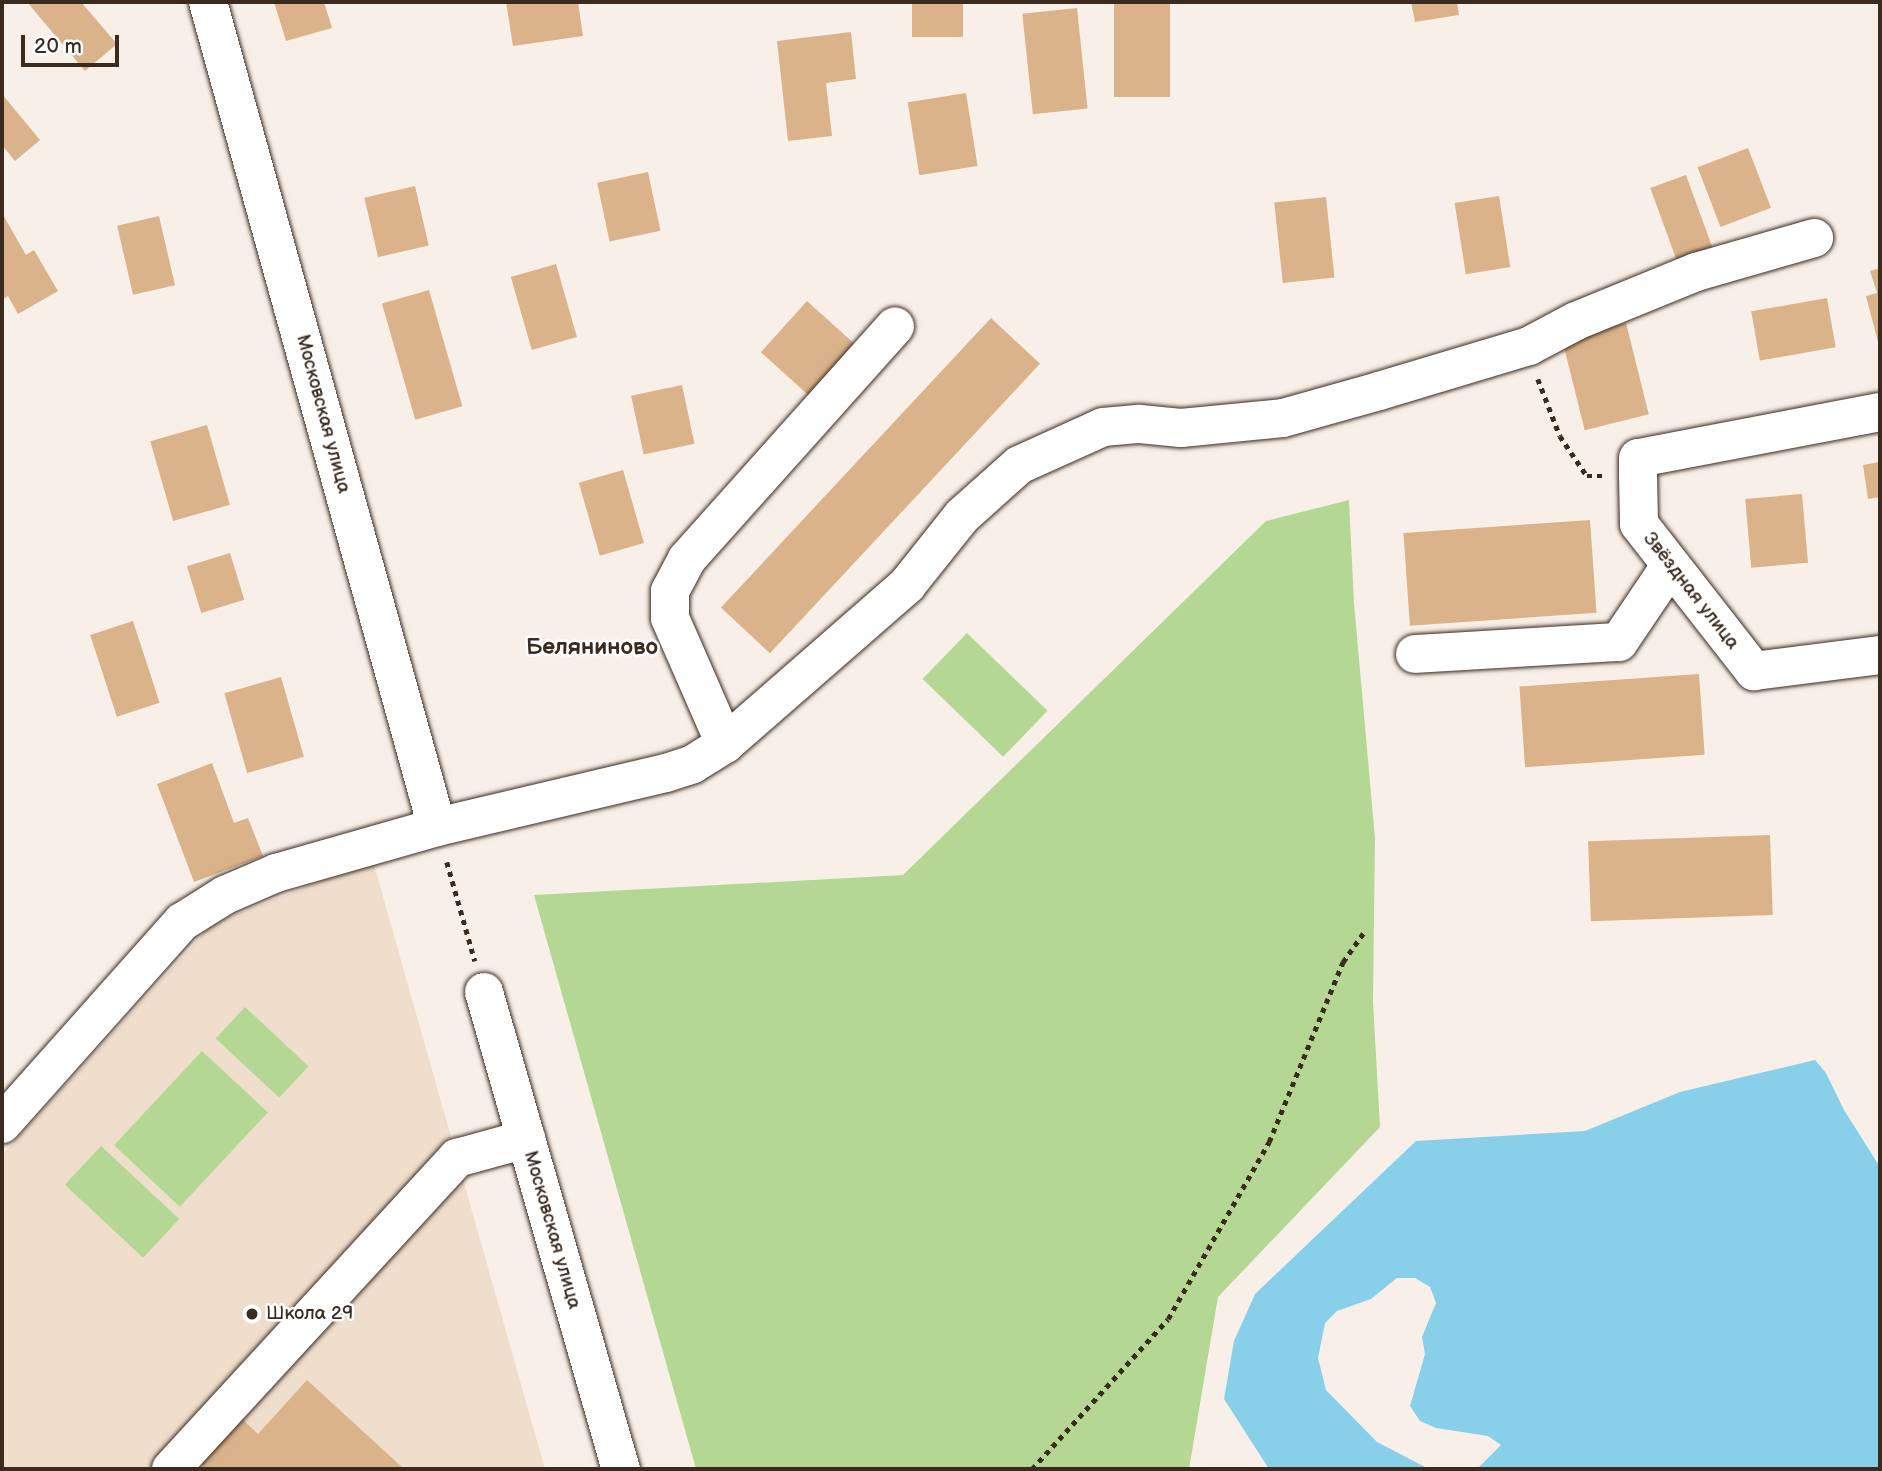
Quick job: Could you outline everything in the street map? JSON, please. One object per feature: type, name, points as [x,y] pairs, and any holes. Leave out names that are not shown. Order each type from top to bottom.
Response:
[{"type":"street","name":"Московская улица","points":[[208,2],[437,827]]},
{"type":"street","points":[[2,1124],[182,922],[225,895],[276,873],[437,827],[666,773],[693,764],[726,744],[907,585],[962,516],[1019,465],[1103,427],[1140,424],[1181,428],[1283,418],[1529,346],[1576,321],[1696,272],[1814,238]]},
{"type":"street","points":[[726,744],[670,618],[670,591],[687,559],[895,326]]},
{"type":"street","points":[[1638,475],[1638,458],[1880,412]]},
{"type":"street","name":"Звёздная улица","points":[[1638,475],[1639,524],[1754,671],[1880,655]]},
{"type":"street","points":[[1415,654],[1619,642],[1670,566]]},
{"type":"street","name":"Московская улица","points":[[484,992],[621,1469]]},
{"type":"street","points":[[171,1469],[457,1158],[526,1139]]},
{"type":"path","points":[[1529,346],[1540,387],[1560,436],[1587,476],[1638,475]]},
{"type":"path","points":[[437,827],[484,992]]},
{"type":"path","points":[[1032,1469],[1168,1320],[1269,1142],[1343,962],[1363,933]]},
{"type":"shaded area","name":"Школа 29","points":[[373,861],[545,1469],[2,1469],[2,1155],[213,923]]},
{"type":"green space","points":[[1349,500],[1354,603],[1375,838],[1373,1002],[1380,1127],[1218,1297],[1189,1469],[696,1469],[534,895],[903,875],[1266,521]]},
{"type":"green space","points":[[967,633],[1048,711],[1003,757],[923,679]]},
{"type":"green space","points":[[245,1007],[309,1066],[279,1098],[216,1038]]},
{"type":"green space","points":[[202,1051],[268,1112],[180,1207],[114,1145]]},
{"type":"green space","points":[[101,1146],[179,1219],[143,1258],[65,1185]]},
{"type":"water","points":[[1815,1060],[1826,1073],[1844,1110],[1880,1167],[1880,1469],[1477,1469],[1501,1445],[1488,1436],[1436,1428],[1420,1421],[1410,1406],[1425,1354],[1422,1337],[1436,1303],[1430,1287],[1415,1278],[1397,1278],[1371,1299],[1337,1311],[1325,1323],[1318,1358],[1326,1390],[1377,1442],[1429,1469],[1269,1469],[1224,1399],[1234,1341],[1255,1294],[1416,1141],[1585,1131],[1680,1092]]},
{"type":"building","points":[[27,2],[81,2],[117,44],[85,71]]},
{"type":"building","points":[[274,2],[324,2],[332,28],[286,41]]},
{"type":"building","points":[[506,2],[578,2],[583,36],[513,46]]},
{"type":"building","points":[[912,2],[963,2],[963,37],[912,37]]},
{"type":"building","points":[[1114,2],[1170,2],[1170,97],[1114,97]]},
{"type":"building","points":[[1411,2],[1457,2],[1459,15],[1415,22]]},
{"type":"building","points":[[1077,8],[1088,108],[1033,114],[1022,14]]},
{"type":"building","points":[[851,32],[856,79],[826,83],[832,136],[788,141],[777,41]]},
{"type":"building","points":[[966,93],[978,166],[919,175],[908,102]]},
{"type":"building","points":[[2,94],[40,140],[15,161],[2,145]]},
{"type":"building","points":[[1748,148],[1771,208],[1721,227],[1698,167]]},
{"type":"building","points":[[648,172],[660,231],[610,242],[597,183]]},
{"type":"building","points":[[1686,175],[1714,252],[1678,265],[1650,188]]},
{"type":"building","points":[[415,186],[429,245],[378,257],[364,198]]},
{"type":"building","points":[[1499,196],[1510,267],[1466,274],[1455,203]]},
{"type":"building","points":[[1326,197],[1334,278],[1283,283],[1274,202]]},
{"type":"building","points":[[2,213],[26,255],[34,250],[58,291],[18,314],[8,296],[2,300]]},
{"type":"building","points":[[159,216],[175,285],[133,295],[117,226]]},
{"type":"building","points":[[556,264],[577,337],[532,350],[511,277]]},
{"type":"building","points":[[1880,268],[1879,346],[1866,296],[1877,293],[1870,271]]},
{"type":"building","points":[[429,290],[462,406],[415,420],[382,304]]},
{"type":"building","points":[[1827,298],[1836,347],[1760,361],[1751,311]]},
{"type":"building","points":[[807,301],[858,347],[812,398],[761,352]]},
{"type":"building","points":[[991,318],[1040,364],[770,653],[721,608]]},
{"type":"building","points":[[1626,323],[1649,414],[1585,430],[1562,339]]},
{"type":"building","points":[[682,385],[694,444],[644,455],[631,396]]},
{"type":"building","points":[[207,425],[230,505],[173,521],[150,441]]},
{"type":"building","points":[[1880,462],[1880,497],[1868,499],[1863,465]]},
{"type":"building","points":[[623,470],[644,543],[600,556],[579,483]]},
{"type":"building","points":[[1802,494],[1808,563],[1751,568],[1745,499]]},
{"type":"building","points":[[1590,520],[1596,613],[1410,626],[1403,533]]},
{"type":"building","points":[[230,553],[244,600],[201,613],[187,566]]},
{"type":"building","points":[[133,621],[160,703],[117,717],[90,635]]},
{"type":"building","points":[[1699,674],[1705,755],[1525,767],[1519,687]]},
{"type":"building","points":[[281,677],[304,757],[247,773],[224,693]]},
{"type":"building","points":[[212,763],[234,823],[248,818],[263,856],[194,882],[157,784]]},
{"type":"building","points":[[1770,835],[1773,915],[1591,921],[1588,841]]},
{"type":"building","points":[[307,1380],[404,1469],[207,1469],[198,1461],[239,1416],[258,1434]]},
{"type":"place","name":"Школа 29","points":[[252,1314]]},
{"type":"district","name":"Беляниново","points":[[592,647]]}]
